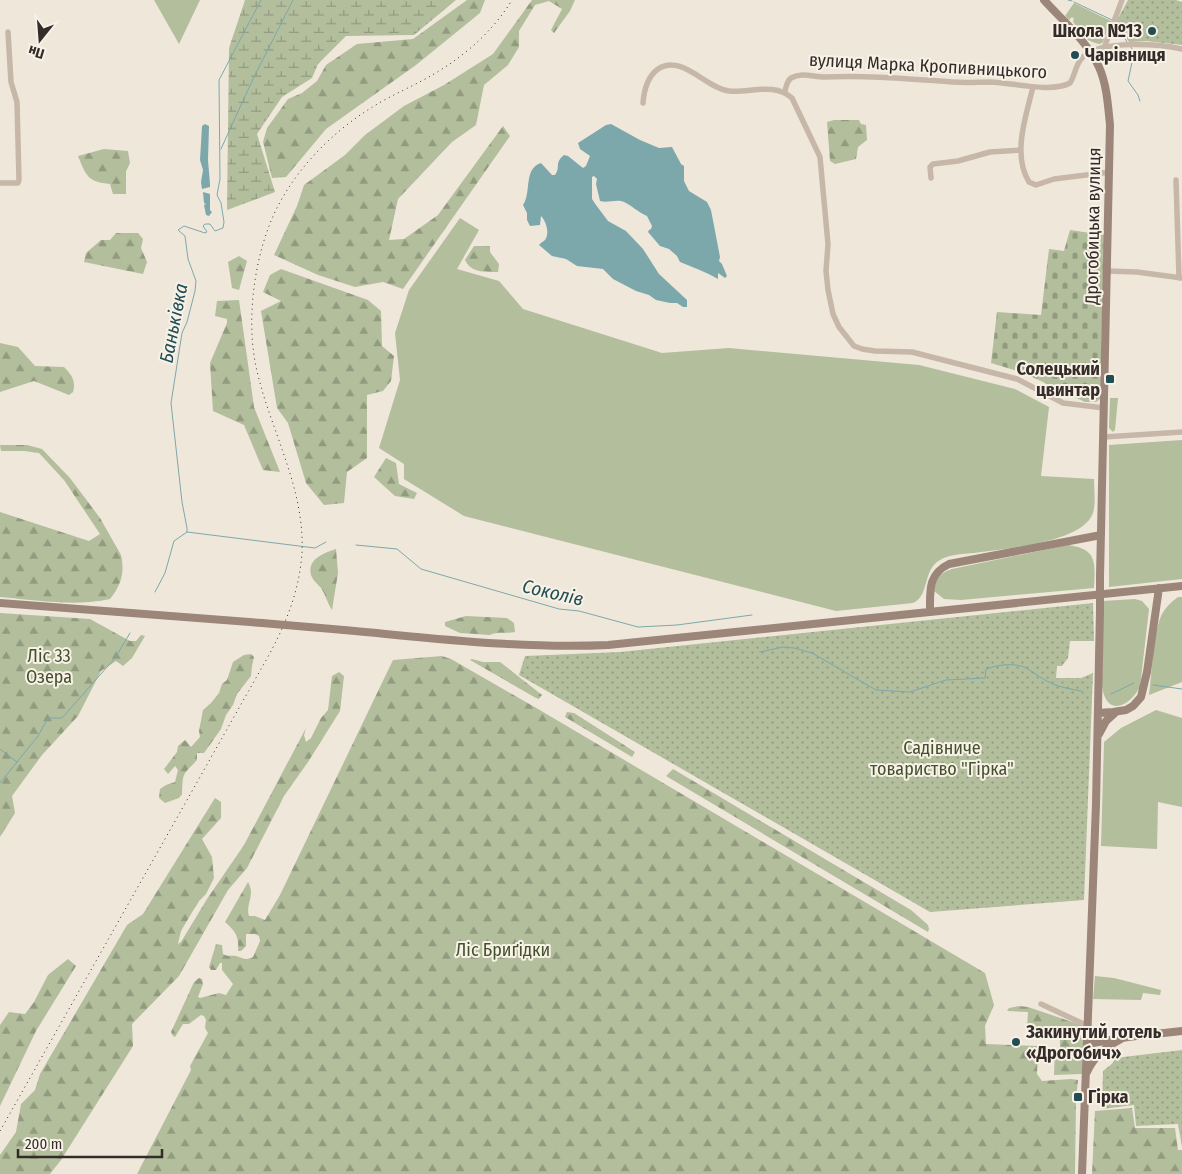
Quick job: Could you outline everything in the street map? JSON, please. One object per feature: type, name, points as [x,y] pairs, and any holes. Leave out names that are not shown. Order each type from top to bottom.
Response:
[{"type":"street","name":"Дрогобицька вулиця","points":[[1044,0],[1090,52],[1099,67],[1106,95],[1110,125],[1098,713],[1082,1174]]},
{"type":"street","points":[[1104,48],[1122,0]]},
{"type":"street","points":[[0,183],[14,184],[18,183],[19,180],[17,102],[11,82],[8,32]]},
{"type":"street","points":[[1090,52],[1129,45],[1170,46],[1182,49]]},
{"type":"street","name":"вулиця Марка Кропивницького","points":[[785,91],[788,80],[807,74],[820,77],[868,76],[954,82],[1007,83],[1033,88],[1059,87],[1070,83],[1076,66],[1090,52]]},
{"type":"street","points":[[643,103],[644,88],[650,78],[655,71],[662,66],[668,65],[692,71],[722,89],[729,91],[760,88],[785,91],[792,98],[820,157],[828,244],[826,271],[828,290],[839,327],[854,346],[875,351],[912,352],[1017,379],[1063,403],[1104,408]]},
{"type":"street","points":[[1033,88],[1023,129],[1021,150],[1026,178],[1036,185],[1054,179],[1110,172]]},
{"type":"street","points":[[931,178],[930,167],[933,164],[990,152],[1021,150]]},
{"type":"street","points":[[1107,271],[1137,272],[1181,278],[1176,180]]},
{"type":"street","points":[[1104,437],[1182,432]]},
{"type":"street","points":[[930,611],[930,592],[933,577],[940,568],[949,564],[1101,535]]},
{"type":"street","points":[[0,603],[522,645],[584,646],[748,632],[930,611],[1182,586]]},
{"type":"street","points":[[1098,713],[1116,712],[1133,706],[1141,697],[1158,588]]},
{"type":"street","points":[[1097,740],[1106,721],[1116,712]]},
{"type":"street","points":[[1041,1004],[1088,1026]]},
{"type":"street","points":[[1087,1044],[1182,1031]]},
{"type":"street","points":[[1085,1076],[1099,1054],[1106,1048],[1128,1037]]},
{"type":"green space","points":[[154,0],[200,0],[179,44]]},
{"type":"green space","points":[[245,0],[456,0],[414,35],[346,36],[318,64],[312,78],[282,97],[257,134],[275,192],[227,210],[229,48]]},
{"type":"green space","points":[[467,0],[485,0],[480,13],[416,65],[326,129],[286,177],[272,178],[263,142],[267,128],[288,99],[302,93],[317,81],[326,65],[357,44],[413,39]]},
{"type":"green space","points":[[532,0],[575,0],[570,11],[554,33],[551,30],[562,9],[549,1],[535,5],[519,31],[519,47],[508,65],[484,85],[476,125],[452,142],[398,199],[389,240],[404,239],[438,215],[503,126],[510,136],[403,289],[383,282],[355,287],[318,275],[274,255],[297,206],[304,185],[345,155],[365,135],[404,106],[444,85],[493,54]]},
{"type":"green space","name":"Школа №13","points":[[1128,0],[1176,0],[1182,2],[1182,45],[1147,41],[1129,42],[1116,22]]},
{"type":"green space","points":[[1074,3],[1111,21],[1103,42],[1100,44],[1084,37],[1073,21],[1074,19],[1072,17],[1069,20],[1065,16]]},
{"type":"green space","points":[[834,120],[859,120],[861,124],[866,125],[867,140],[858,147],[856,159],[835,164],[830,161],[827,122]]},
{"type":"green space","points":[[104,149],[128,151],[130,163],[126,171],[126,194],[113,194],[110,184],[92,180],[83,169],[78,156]]},
{"type":"green space","points":[[460,218],[479,230],[457,269],[499,281],[523,309],[662,353],[729,348],[919,365],[1015,389],[1049,407],[1041,476],[1094,479],[1095,501],[1093,513],[1086,523],[1058,538],[1040,543],[957,555],[940,560],[934,564],[922,595],[913,603],[836,611],[464,516],[404,479],[404,464],[379,448],[400,380],[395,333],[409,290]]},
{"type":"green space","points":[[1070,230],[1104,235],[1100,399],[1096,402],[1085,402],[1024,373],[991,363],[997,312],[1041,315],[1049,249],[1064,251]]},
{"type":"green space","points":[[116,233],[138,233],[143,239],[141,248],[147,262],[143,274],[84,262],[86,253],[101,240],[110,240]]},
{"type":"green space","points":[[474,246],[490,246],[490,252],[499,264],[498,272],[475,270],[468,264],[465,260]]},
{"type":"green space","points":[[239,256],[247,261],[239,290],[232,288],[228,262]]},
{"type":"green space","points":[[281,269],[368,300],[381,311],[382,346],[394,356],[391,381],[383,391],[367,395],[367,458],[347,472],[344,503],[324,505],[306,483],[288,423],[277,408],[261,311],[281,301],[263,292],[270,275]]},
{"type":"green space","points":[[239,300],[254,407],[280,472],[263,470],[244,425],[213,411],[210,363],[227,323],[227,319],[215,316],[217,301]]},
{"type":"green space","points":[[0,343],[18,347],[35,366],[64,367],[73,378],[73,392],[69,395],[34,381],[0,392]]},
{"type":"green space","points":[[1110,398],[1118,398],[1115,430],[1113,432],[1109,428]]},
{"type":"green space","points":[[1182,440],[1182,579],[1109,587],[1109,445]]},
{"type":"green space","points":[[0,445],[27,445],[42,449],[70,478],[100,518],[121,555],[123,568],[117,589],[110,599],[69,603],[0,597],[0,512],[89,541],[100,534],[64,480],[39,453],[1,451]]},
{"type":"green space","points":[[386,458],[396,463],[399,484],[417,493],[414,499],[395,496],[374,477]]},
{"type":"green space","points":[[1068,545],[1078,547],[1090,554],[1095,571],[1094,588],[961,600],[944,599],[934,591],[939,577],[944,572],[952,569]]},
{"type":"green space","points":[[336,549],[338,573],[332,610],[323,591],[314,581],[310,569],[317,557]]},
{"type":"green space","points":[[1178,597],[1182,597],[1182,682],[1149,695],[1159,622],[1165,609]]},
{"type":"green space","points":[[1135,599],[1142,601],[1149,609],[1140,687],[1135,695],[1123,704],[1118,706],[1112,705],[1104,695],[1102,685],[1103,601]]},
{"type":"green space","name":"Садівниче товариство \"Гірка\"","points":[[1093,603],[1094,641],[1070,641],[1068,658],[1062,666],[1057,666],[1056,678],[1081,678],[1093,673],[1084,900],[930,912],[519,675],[525,656],[620,652]]},
{"type":"green space","name":"Ліс 33 Озера","points":[[0,613],[90,619],[130,641],[136,641],[141,635],[145,636],[132,658],[123,666],[116,661],[101,671],[78,716],[42,755],[12,796],[15,813],[0,837]]},
{"type":"green space","points":[[466,616],[507,618],[514,623],[515,632],[490,635],[460,633],[445,626],[445,622]]},
{"type":"green space","points":[[251,654],[254,657],[251,676],[237,694],[221,729],[204,753],[197,753],[197,760],[184,775],[182,794],[179,798],[165,803],[159,798],[160,789],[175,782],[178,770],[175,766],[168,774],[164,769],[177,752],[178,746],[185,740],[191,747],[200,737],[199,731],[203,710],[219,693],[222,684],[227,680],[233,662],[244,655]]},
{"type":"green space","name":"Ліс Бриґідки","points":[[442,656],[451,659],[538,709],[985,973],[994,1005],[985,1026],[986,1044],[1038,1046],[1037,1074],[1042,1081],[1078,1080],[1075,1174],[137,1174],[208,1033],[205,1028],[206,1020],[201,1015],[189,1024],[183,1024],[175,1037],[171,1032],[194,982],[199,978],[202,979],[203,984],[198,997],[200,998],[219,993],[226,995],[233,984],[222,970],[222,963],[220,963],[216,970],[211,970],[209,967],[216,944],[222,945],[223,954],[225,955],[246,959],[253,957],[260,941],[259,936],[255,934],[246,934],[246,946],[241,951],[238,951],[236,935],[225,922],[248,882],[251,892],[248,908],[249,916],[265,920],[280,895],[393,660]]},
{"type":"green space","points":[[470,660],[483,662],[500,662],[542,695],[539,699],[536,698]]},
{"type":"green space","points":[[339,672],[344,676],[340,711],[284,796],[247,868],[228,890],[179,976],[132,1024],[133,1046],[61,1160],[50,1174],[0,1174],[0,1155],[16,1132],[21,1104],[35,1090],[40,1074],[127,925],[143,914],[215,798],[221,802],[221,818],[202,839],[212,857],[214,878],[206,894],[199,901],[181,931],[178,944],[181,942],[207,899],[244,845],[306,728],[304,735],[306,742],[311,738],[321,718],[328,710],[332,676]]},
{"type":"green space","points":[[1156,710],[1182,718],[1182,807],[1158,802],[1157,849],[1101,846],[1104,742],[1121,728]]},
{"type":"green space","points":[[567,712],[574,713],[635,752],[632,757],[565,717]]},
{"type":"green space","points":[[673,769],[911,910],[928,925],[928,932],[666,776]]},
{"type":"green space","points":[[68,959],[76,966],[36,1031],[0,1106],[0,1025],[9,1012],[25,1014],[34,1002],[48,975]]},
{"type":"green space","points":[[1095,976],[1114,978],[1161,990],[1160,995],[1143,993],[1141,1000],[1093,999]]},
{"type":"green space","points":[[1028,1007],[1084,1026],[1082,1074],[1054,1075],[1055,1051],[1060,1051],[1060,1029],[1027,1028],[1028,1012],[1007,1011],[1009,1008]]},
{"type":"green space","points":[[1182,1050],[1182,1147],[1178,1124],[1136,1126],[1134,1105],[1102,1109],[1103,1071],[1113,1063],[1115,1058]]},
{"type":"green space","points":[[1132,1108],[1135,1128],[1175,1128],[1178,1150],[1182,1150],[1182,1174],[1092,1174],[1095,1111]]},
{"type":"water","points":[[205,124],[209,126],[208,160],[210,187],[202,189],[203,170],[200,160],[202,126]]},
{"type":"water","points":[[611,124],[659,148],[672,147],[684,166],[684,181],[689,191],[707,202],[711,210],[720,257],[719,261],[727,276],[725,278],[718,273],[718,279],[680,262],[677,256],[669,249],[660,246],[648,232],[652,226],[647,216],[621,201],[600,201],[596,184],[597,179],[594,176],[592,177],[592,199],[596,205],[608,221],[626,231],[643,249],[659,274],[687,300],[687,307],[677,303],[656,300],[649,295],[636,291],[613,279],[603,269],[577,266],[566,259],[552,256],[539,245],[545,240],[547,234],[547,227],[543,218],[541,216],[540,225],[530,226],[527,220],[527,213],[523,205],[526,200],[530,175],[535,166],[541,163],[552,175],[555,175],[558,170],[559,160],[564,155],[583,168],[586,166],[590,156],[580,149],[578,143],[606,125]]},
{"type":"water","points":[[203,192],[210,194],[210,210],[212,212],[209,216],[206,215]]},
{"type":"waterway","name":"Баньківка","points":[[155,592],[165,573],[174,541],[187,532],[171,403],[182,333],[187,322],[196,281],[188,259],[185,236],[178,230],[184,226],[205,233],[207,232],[203,226],[205,224],[210,224],[215,231],[223,228],[221,203],[217,195],[220,179],[219,80],[261,0]]},
{"type":"waterway","points":[[221,149],[252,81],[293,0]]},
{"type":"waterway","points":[[1068,0],[1072,1]]},
{"type":"waterway","points":[[1074,2],[1112,20]]},
{"type":"waterway","points":[[1116,24],[1127,42]]},
{"type":"waterway","points":[[1131,47],[1134,53],[1128,81],[1140,101]]},
{"type":"waterway","name":"Соколів","points":[[187,532],[315,548],[326,542]]},
{"type":"waterway","name":"Соколів","points":[[356,545],[397,549],[421,569],[559,609],[579,611],[638,627],[677,625],[752,615]]},
{"type":"waterway","name":"Баньківка","points":[[0,783],[38,736],[48,718],[62,718],[115,658],[130,633]]},
{"type":"waterway","name":"Соколів","points":[[760,652],[783,647],[812,653],[876,690],[910,692],[946,680],[985,678],[986,669],[1001,665],[1011,665],[1026,668],[1056,685],[1081,691]]},
{"type":"waterway","name":"Соколів","points":[[1111,694],[1134,683]]},
{"type":"waterway","name":"Соколів","points":[[1153,685],[1182,689]]},
{"type":"waterway","points":[[0,749],[17,762]]},
{"type":"railway","points":[[0,1131],[269,655],[293,599],[300,569],[302,529],[293,483],[257,371],[252,334],[253,295],[256,276],[271,221],[279,204],[300,172],[312,157],[340,130],[371,108],[446,67],[457,59],[478,42],[512,0]]},
{"type":"place","name":"Школа №13","points":[[1152,31]]},
{"type":"place","name":"Чарівниця","points":[[1075,55]]},
{"type":"place","name":"Солецький цвинтар","points":[[1110,379]]},
{"type":"place","name":"Закинутий готель «Дрогобич»","points":[[1016,1042]]},
{"type":"place","name":"Гірка","points":[[1078,1097]]}]
